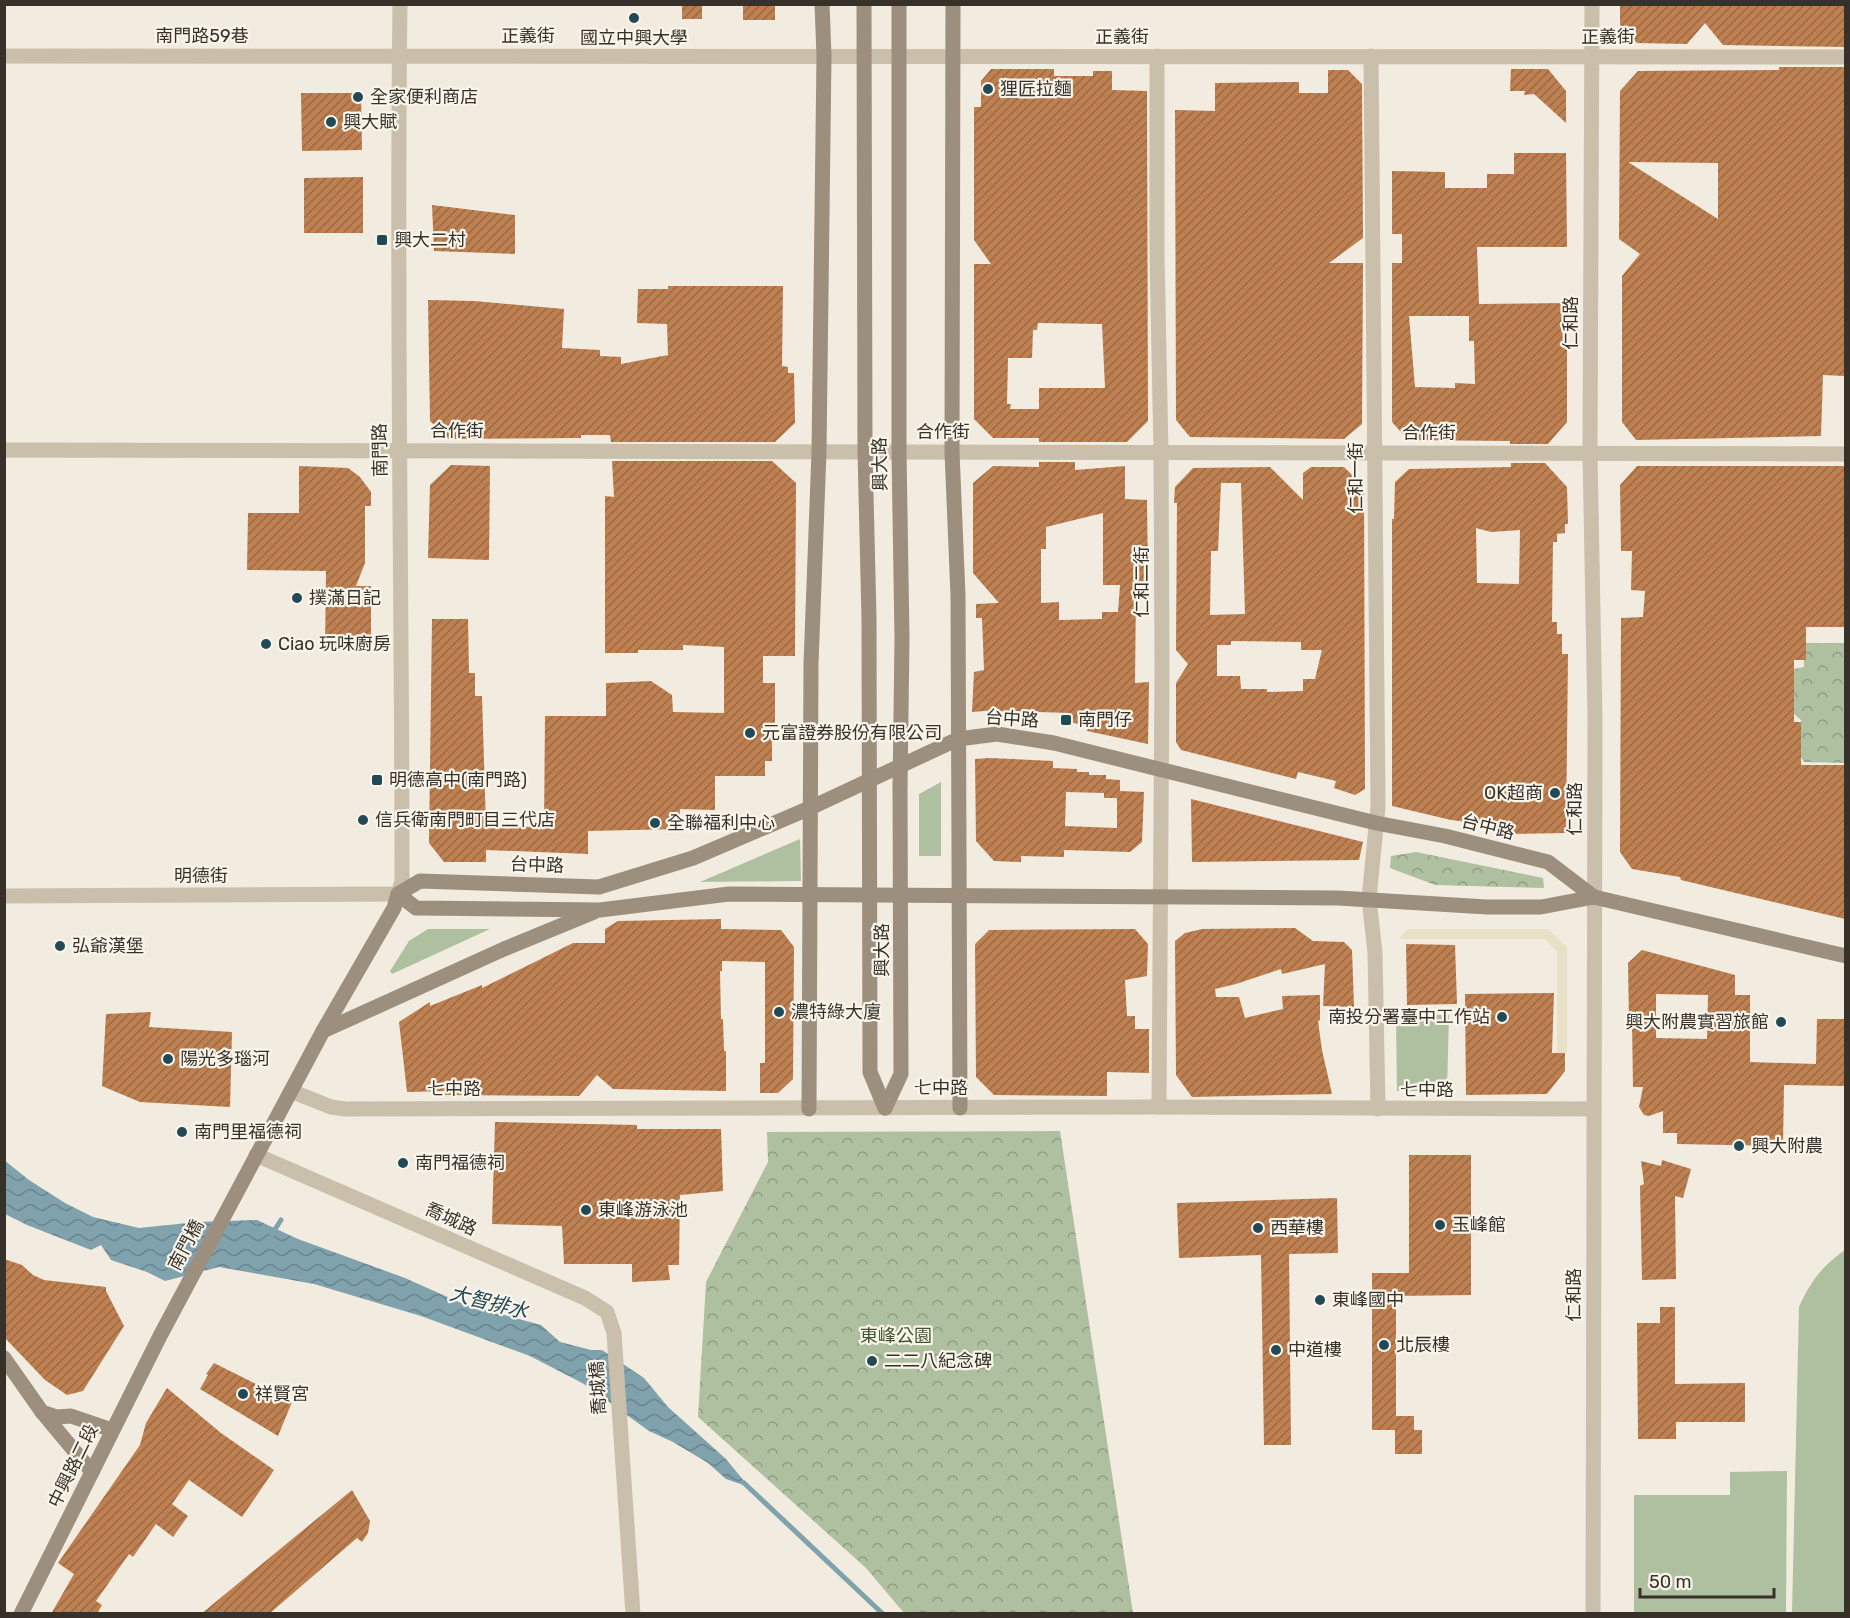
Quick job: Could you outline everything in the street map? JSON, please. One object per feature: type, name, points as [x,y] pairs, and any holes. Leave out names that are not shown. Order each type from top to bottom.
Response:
[{"type":"street","name":"南門路","points":[[398,894],[402,881],[400,4]]},
{"type":"street","points":[[809,1109],[812,664],[819,452],[824,56],[822,4]]},
{"type":"street","name":"興大路","points":[[864,4],[870,1072],[885,1108]]},
{"type":"street","name":"興大路","points":[[885,1108],[902,1074],[899,4]]},
{"type":"street","points":[[953,4],[952,452],[958,595],[960,1108]]},
{"type":"street","name":"仁和路","points":[[1592,4],[1590,453],[1595,720],[1593,1614]]},
{"type":"street","name":"南門路59巷","points":[[4,56],[399,56]]},
{"type":"street","name":"正義街","points":[[399,56],[1845,57]]},
{"type":"street","name":"仁和二街","points":[[1157,56],[1162,770],[1159,1107]]},
{"type":"street","name":"仁和一街","points":[[1371,56],[1378,806],[1369,899],[1375,952],[1378,1109]]},
{"type":"street","name":"合作街","points":[[4,450],[1845,454]]},
{"type":"street","name":"台中路","points":[[1594,897],[1548,862],[1445,836],[1376,823],[1054,743],[1010,735],[987,734],[958,740],[810,808],[693,858],[599,887],[420,881],[398,894],[416,908],[600,910],[729,894],[1369,899],[1487,907],[1541,907],[1594,897],[1845,956]]},
{"type":"street","points":[[256,1155],[323,1031],[394,908],[398,894]]},
{"type":"street","name":"明德街","points":[[4,896],[398,894]]},
{"type":"street","name":"台中路","points":[[323,1031],[504,949],[600,910]]},
{"type":"street","name":"七中路","points":[[291,1091],[331,1107],[345,1109],[1159,1107],[1594,1109]]},
{"type":"street","name":"南門橋","points":[[160,1336],[256,1155]]},
{"type":"street","name":"喬城路","points":[[256,1155],[585,1298],[607,1312],[614,1333]]},
{"type":"street","name":"喬城橋","points":[[614,1333],[633,1614]]},
{"type":"street","name":"中興路二段","points":[[21,1614],[160,1336]]},
{"type":"street","points":[[4,1358],[42,1412],[92,1472]]},
{"type":"street","points":[[42,1412],[57,1417],[71,1416],[112,1430]]},
{"type":"green space","points":[[1806,643],[1845,643],[1845,763],[1804,762],[1801,757],[1801,720],[1794,714],[1794,669],[1804,667]]},
{"type":"green space","points":[[941,782],[941,856],[919,856],[919,794]]},
{"type":"green space","points":[[800,839],[801,881],[700,882]]},
{"type":"green space","points":[[1416,852],[1543,878],[1544,888],[1435,885],[1390,868],[1391,856]]},
{"type":"green space","points":[[428,929],[490,929],[392,974],[390,971],[409,941]]},
{"type":"green space","points":[[1396,1015],[1449,1015],[1447,1091],[1397,1091]]},
{"type":"green space","name":"東峰公園","points":[[1060,1131],[1133,1613],[904,1613],[866,1568],[698,1417],[706,1282],[768,1162],[767,1132]]},
{"type":"green space","points":[[1845,1250],[1845,1613],[1792,1613],[1799,1307],[1818,1275]]},
{"type":"green space","points":[[1787,1471],[1786,1613],[1634,1613],[1634,1495],[1730,1495],[1730,1472]]},
{"type":"shaded area","points":[[1408,929],[1548,929],[1567,947],[1567,1053],[1557,1053],[1557,952],[1545,939],[1399,939]]},
{"type":"water","points":[[4,1160],[29,1180],[65,1203],[93,1217],[139,1228],[197,1222],[257,1220],[298,1239],[405,1278],[461,1303],[541,1325],[560,1342],[591,1350],[602,1350],[644,1378],[668,1407],[726,1459],[749,1487],[726,1479],[708,1463],[649,1431],[584,1384],[530,1356],[421,1316],[314,1284],[219,1267],[165,1281],[147,1272],[111,1260],[101,1245],[91,1250],[27,1225],[5,1214]]},
{"type":"building","points":[[682,4],[702,4],[702,19],[682,19]]},
{"type":"building","points":[[743,4],[775,4],[775,20],[743,20]]},
{"type":"building","points":[[1620,4],[1845,4],[1845,47],[1723,45],[1705,23],[1687,44],[1637,43],[1620,26]]},
{"type":"building","points":[[1779,67],[1845,67],[1845,376],[1823,375],[1821,436],[1636,440],[1622,422],[1622,276],[1640,254],[1619,239],[1620,91],[1638,71],[1779,70]],"holes":[[[1628,162],[1718,163],[1718,219]]]},
{"type":"building","points":[[991,69],[1054,69],[1054,76],[1093,76],[1093,71],[1112,71],[1112,90],[1147,91],[1148,421],[1127,442],[1039,442],[1039,438],[993,438],[974,419],[974,264],[991,264],[974,240],[974,107],[981,107],[981,81]],"holes":[[[1038,323],[1102,324],[1105,388],[1039,388],[1039,409],[1010,409],[1011,404],[1007,404],[1008,358],[1032,358],[1033,330],[1037,330]]]},
{"type":"building","points":[[1511,69],[1548,69],[1566,91],[1566,123],[1534,94],[1524,95],[1525,91],[1510,91]]},
{"type":"building","points":[[1328,70],[1348,70],[1362,84],[1363,238],[1329,263],[1363,263],[1362,424],[1344,439],[1190,437],[1176,420],[1175,110],[1215,111],[1215,83],[1299,82],[1299,93],[1328,93]]},
{"type":"building","name":"興大賦","points":[[301,93],[361,93],[362,150],[302,151]]},
{"type":"building","points":[[1514,153],[1566,153],[1567,247],[1477,247],[1479,304],[1567,303],[1567,422],[1548,444],[1510,444],[1510,441],[1408,440],[1392,422],[1392,263],[1402,263],[1402,234],[1392,234],[1392,171],[1445,172],[1445,188],[1487,188],[1487,174],[1514,174]],"holes":[[[1409,316],[1469,316],[1469,341],[1474,341],[1475,384],[1455,383],[1455,388],[1415,387]]]},
{"type":"building","name":"興大賦","points":[[363,177],[363,233],[304,233],[304,178]]},
{"type":"building","points":[[432,205],[515,215],[515,254],[434,251]]},
{"type":"building","points":[[668,286],[783,286],[782,366],[788,367],[788,373],[794,373],[795,423],[775,442],[611,442],[610,435],[581,435],[581,438],[449,439],[430,421],[428,300],[474,301],[564,309],[562,348],[600,350],[600,356],[621,357],[621,364],[668,355],[667,324],[637,323],[638,289],[668,289]]},
{"type":"building","points":[[612,461],[772,461],[796,483],[795,656],[763,656],[763,683],[775,683],[775,742],[772,742],[772,761],[765,761],[765,776],[715,776],[715,810],[680,809],[679,829],[588,831],[588,854],[486,850],[486,862],[444,862],[429,843],[432,619],[468,619],[469,673],[475,673],[475,696],[482,696],[486,826],[544,827],[545,716],[606,716],[606,683],[651,681],[672,695],[673,712],[724,713],[724,647],[683,645],[683,650],[605,653],[605,496],[614,497]]},
{"type":"building","points":[[1039,462],[1075,462],[1075,470],[1125,466],[1125,499],[1147,500],[1148,577],[1136,589],[1135,683],[1149,682],[1148,744],[1087,731],[1088,726],[1069,722],[1069,713],[1039,712],[1036,718],[996,710],[972,712],[974,672],[984,670],[982,618],[976,618],[976,604],[999,603],[973,573],[973,483],[993,466],[1039,467]],"holes":[[[1103,513],[1103,585],[1120,585],[1118,612],[1102,612],[1102,619],[1059,620],[1059,602],[1041,603],[1041,549],[1046,549],[1046,527]]]},
{"type":"building","points":[[1511,463],[1545,463],[1567,487],[1568,524],[1565,524],[1565,533],[1557,534],[1557,542],[1553,542],[1552,622],[1557,622],[1557,634],[1562,634],[1562,654],[1568,654],[1566,833],[1510,834],[1495,830],[1495,825],[1451,820],[1392,806],[1392,519],[1394,519],[1395,482],[1409,469],[1511,467]],"holes":[[[1476,528],[1491,532],[1520,530],[1519,584],[1477,583]]]},
{"type":"building","points":[[451,465],[490,466],[489,560],[428,558],[430,485]]},
{"type":"building","points":[[299,466],[348,468],[360,477],[371,492],[371,506],[365,506],[365,563],[356,586],[371,586],[371,650],[325,650],[326,571],[247,570],[248,513],[299,513]]},
{"type":"building","points":[[1637,466],[1845,466],[1845,627],[1806,627],[1806,660],[1794,660],[1794,722],[1801,722],[1801,765],[1845,765],[1845,919],[1681,880],[1680,877],[1632,869],[1620,852],[1621,618],[1643,617],[1645,591],[1631,590],[1632,551],[1621,551],[1620,485]]},
{"type":"building","points":[[1270,467],[1303,500],[1303,473],[1311,467],[1344,467],[1364,487],[1365,789],[1355,795],[1334,788],[1336,781],[1298,772],[1296,779],[1181,750],[1176,742],[1176,683],[1188,664],[1176,650],[1177,503],[1174,503],[1175,487],[1193,468]],"holes":[[[1221,483],[1241,483],[1245,614],[1210,615],[1211,551],[1218,551]],[[1231,641],[1301,642],[1301,650],[1322,650],[1315,679],[1303,679],[1303,691],[1267,692],[1267,689],[1241,689],[1240,676],[1217,676],[1217,645],[1231,645]]]},
{"type":"building","points":[[975,759],[1053,761],[1053,768],[1077,769],[1077,772],[1106,775],[1106,779],[1120,780],[1120,791],[1144,792],[1142,842],[1130,852],[1064,850],[1064,857],[1021,856],[1021,862],[994,861],[976,841]],"holes":[[[1066,792],[1104,793],[1104,798],[1117,798],[1117,828],[1065,826]]]},
{"type":"building","points":[[1191,799],[1363,842],[1359,860],[1192,862]]},
{"type":"building","points":[[721,919],[721,929],[781,930],[794,947],[793,1079],[778,1093],[760,1093],[760,1063],[765,1063],[765,962],[722,961],[722,971],[720,971],[721,1019],[723,1019],[724,1051],[726,1051],[726,1091],[613,1089],[597,1075],[579,1096],[445,1095],[445,1091],[407,1092],[399,1022],[430,1002],[430,1006],[482,985],[482,988],[573,943],[605,943],[605,929],[618,921]]},
{"type":"building","points":[[1295,928],[1313,941],[1344,942],[1352,950],[1354,1007],[1323,1006],[1325,964],[1282,974],[1281,969],[1215,989],[1216,997],[1239,997],[1245,1018],[1283,1009],[1282,996],[1320,995],[1320,1020],[1318,1021],[1332,1094],[1192,1097],[1176,1075],[1175,941],[1185,933],[1202,929]]},
{"type":"building","points":[[1135,929],[1148,944],[1147,976],[1125,980],[1127,1016],[1135,1016],[1135,1029],[1149,1029],[1149,1073],[1107,1072],[1107,1096],[994,1095],[976,1077],[975,944],[989,930]]},
{"type":"building","points":[[1406,944],[1455,945],[1457,1004],[1407,1005]]},
{"type":"building","points":[[1642,950],[1735,975],[1735,995],[1750,995],[1750,1062],[1816,1064],[1817,1019],[1845,1019],[1845,1086],[1784,1085],[1783,1146],[1677,1144],[1677,1133],[1663,1133],[1663,1111],[1649,1116],[1644,1115],[1639,1107],[1643,1087],[1633,1087],[1628,963]],"holes":[[[1656,994],[1708,995],[1707,1039],[1656,1038]]]},
{"type":"building","points":[[1554,993],[1552,1053],[1565,1053],[1565,1071],[1547,1094],[1466,1095],[1465,994]]},
{"type":"building","name":"陽光多瑙河","points":[[151,1012],[149,1027],[232,1032],[230,1107],[140,1102],[102,1086],[106,1014]]},
{"type":"building","name":"東峰游泳池","points":[[495,1122],[637,1125],[637,1129],[721,1129],[723,1191],[680,1195],[679,1265],[668,1265],[670,1280],[632,1282],[632,1264],[564,1264],[562,1226],[492,1224]]},
{"type":"building","name":"玉峰館","points":[[1409,1155],[1471,1155],[1471,1295],[1396,1296],[1396,1416],[1414,1416],[1414,1430],[1422,1430],[1422,1454],[1395,1454],[1395,1430],[1372,1430],[1372,1273],[1409,1273]]},
{"type":"building","points":[[1662,1160],[1691,1169],[1683,1198],[1675,1196],[1676,1279],[1642,1280],[1640,1186],[1644,1184],[1641,1161],[1661,1166]]},
{"type":"building","name":"西華樓","points":[[1337,1198],[1338,1253],[1289,1254],[1291,1445],[1264,1445],[1261,1255],[1179,1258],[1177,1203]]},
{"type":"building","points":[[4,1259],[22,1265],[33,1275],[44,1280],[106,1287],[124,1326],[83,1391],[67,1395],[45,1380],[4,1337]]},
{"type":"building","points":[[1660,1307],[1675,1307],[1675,1384],[1745,1383],[1745,1422],[1676,1422],[1676,1439],[1638,1439],[1637,1323],[1660,1323]]},
{"type":"building","name":"祥賢宮","points":[[214,1363],[292,1402],[278,1436],[200,1389],[208,1375],[206,1374]]},
{"type":"building","points":[[167,1388],[221,1433],[274,1470],[242,1517],[189,1480],[172,1504],[188,1516],[173,1537],[156,1524],[133,1557],[129,1554],[96,1601],[102,1605],[97,1614],[51,1614],[74,1574],[58,1563],[140,1445],[146,1423]]},
{"type":"building","points":[[352,1490],[370,1521],[368,1533],[362,1542],[357,1538],[269,1614],[201,1614]]},
{"type":"waterway","points":[[272,1234],[281,1220]]},
{"type":"waterway","name":"大智排水","points":[[744,1483],[883,1614]]},
{"type":"place","name":"國立中興大學","points":[[634,18]]},
{"type":"place","name":"狸匠拉麵","points":[[988,89]]},
{"type":"place","name":"全家便利商店","points":[[358,97]]},
{"type":"place","name":"興大賦","points":[[331,122]]},
{"type":"place","name":"興大二村","points":[[382,240]]},
{"type":"place","name":"撲滿日記","points":[[297,598]]},
{"type":"place","name":"Ciao 玩味廚房","points":[[266,644]]},
{"type":"place","name":"南門仔","points":[[1066,720]]},
{"type":"place","name":"元富證券股份有限公司","points":[[750,733]]},
{"type":"place","name":"明德高中(南門路)","points":[[377,780]]},
{"type":"place","name":"OK超商","points":[[1555,793]]},
{"type":"place","name":"信兵衛南門町目三代店","points":[[363,820]]},
{"type":"place","name":"全聯福利中心","points":[[655,823]]},
{"type":"place","name":"弘爺漢堡","points":[[60,946]]},
{"type":"place","name":"濃特綠大廈","points":[[779,1012]]},
{"type":"place","name":"南投分署臺中工作站","points":[[1502,1017]]},
{"type":"place","name":"興大附農實習旅館","points":[[1781,1022]]},
{"type":"place","name":"陽光多瑙河","points":[[168,1059]]},
{"type":"place","name":"南門里福德祠","points":[[182,1132]]},
{"type":"place","name":"興大附農","points":[[1739,1146]]},
{"type":"place","name":"南門福德祠","points":[[403,1163]]},
{"type":"place","name":"東峰游泳池","points":[[586,1210]]},
{"type":"place","name":"玉峰館","points":[[1440,1225]]},
{"type":"place","name":"西華樓","points":[[1258,1228]]},
{"type":"place","name":"東峰國中","points":[[1320,1300]]},
{"type":"place","name":"北辰樓","points":[[1384,1345]]},
{"type":"place","name":"中道樓","points":[[1276,1350]]},
{"type":"place","name":"二二八紀念碑","points":[[872,1361]]},
{"type":"place","name":"祥賢宮","points":[[243,1394]]}]
